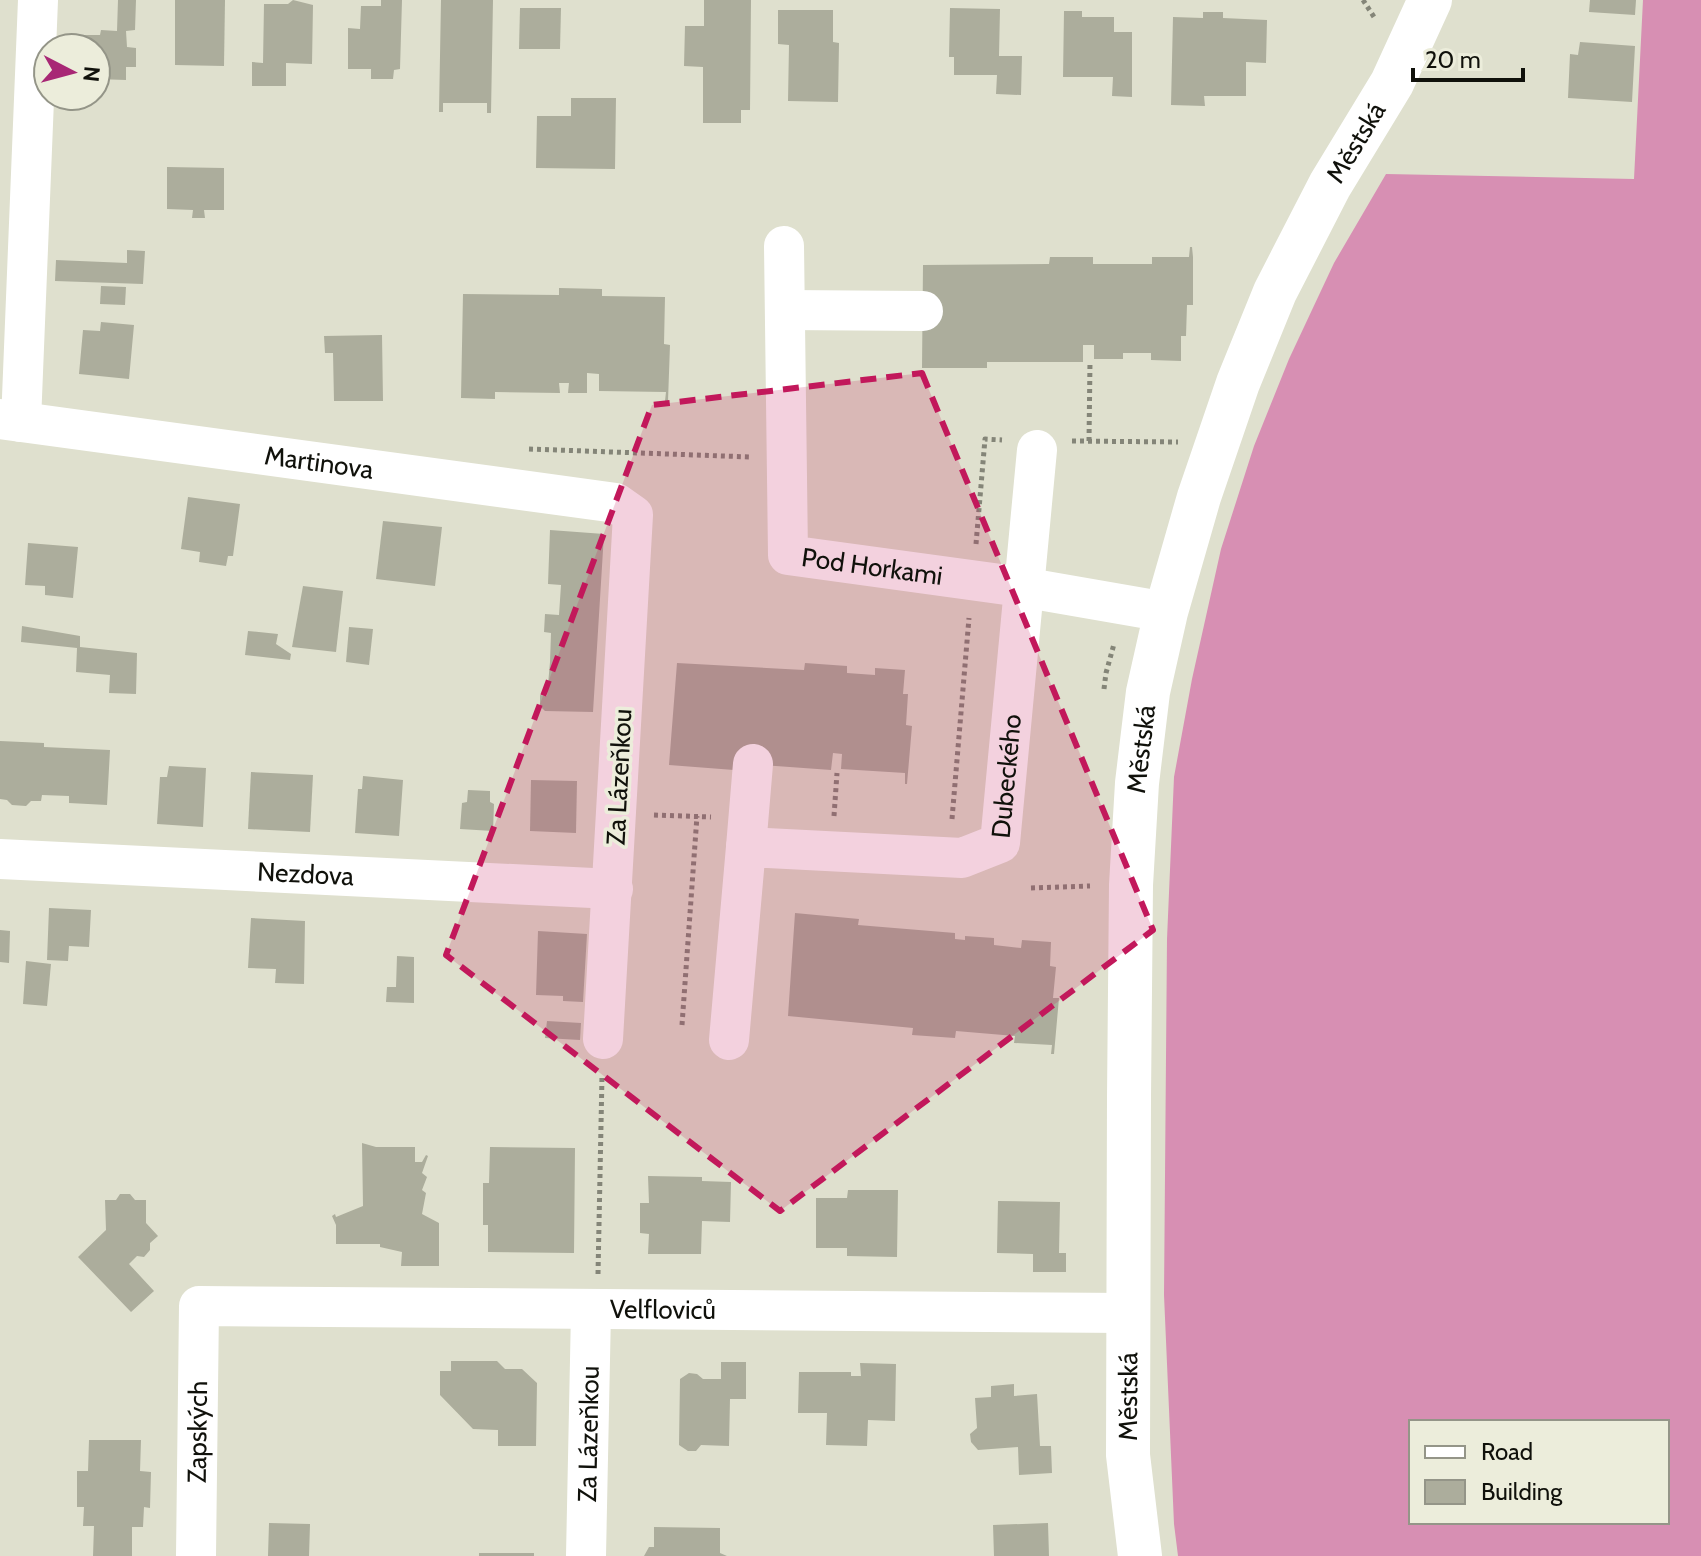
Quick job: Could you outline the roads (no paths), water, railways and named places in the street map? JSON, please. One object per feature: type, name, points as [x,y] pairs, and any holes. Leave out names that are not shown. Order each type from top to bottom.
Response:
[{"type":"street","points":[[10,420],[38,0]]},
{"type":"street","name":"Městská","points":[[1140,1556],[1128,1455],[1127,1313],[1133,856],[1137,783],[1148,692],[1166,612],[1203,483],[1238,383],[1275,292],[1330,185],[1392,83],[1430,0]]},
{"type":"street","name":"Pod Horkami","points":[[784,246],[788,555],[1022,587],[1166,612]]},
{"type":"street","points":[[785,310],[923,311]]},
{"type":"street","name":"Martinova","points":[[10,420],[616,503],[633,515]]},
{"type":"street","name":"Dubeckého","points":[[748,833],[962,858],[1000,843],[1037,443]]},
{"type":"street","name":"Za Lázeňkou","points":[[603,1039],[633,515]]},
{"type":"street","points":[[729,1040],[753,764]]},
{"type":"street","name":"Nezdova","points":[[0,859],[613,889]]},
{"type":"street","name":"Velfloviců","points":[[199,1306],[1127,1313]]},
{"type":"street","name":"Zapských","points":[[196,1556],[199,1306]]},
{"type":"street","name":"Za Lázeňkou","points":[[586,1556],[591,1311]]}]
